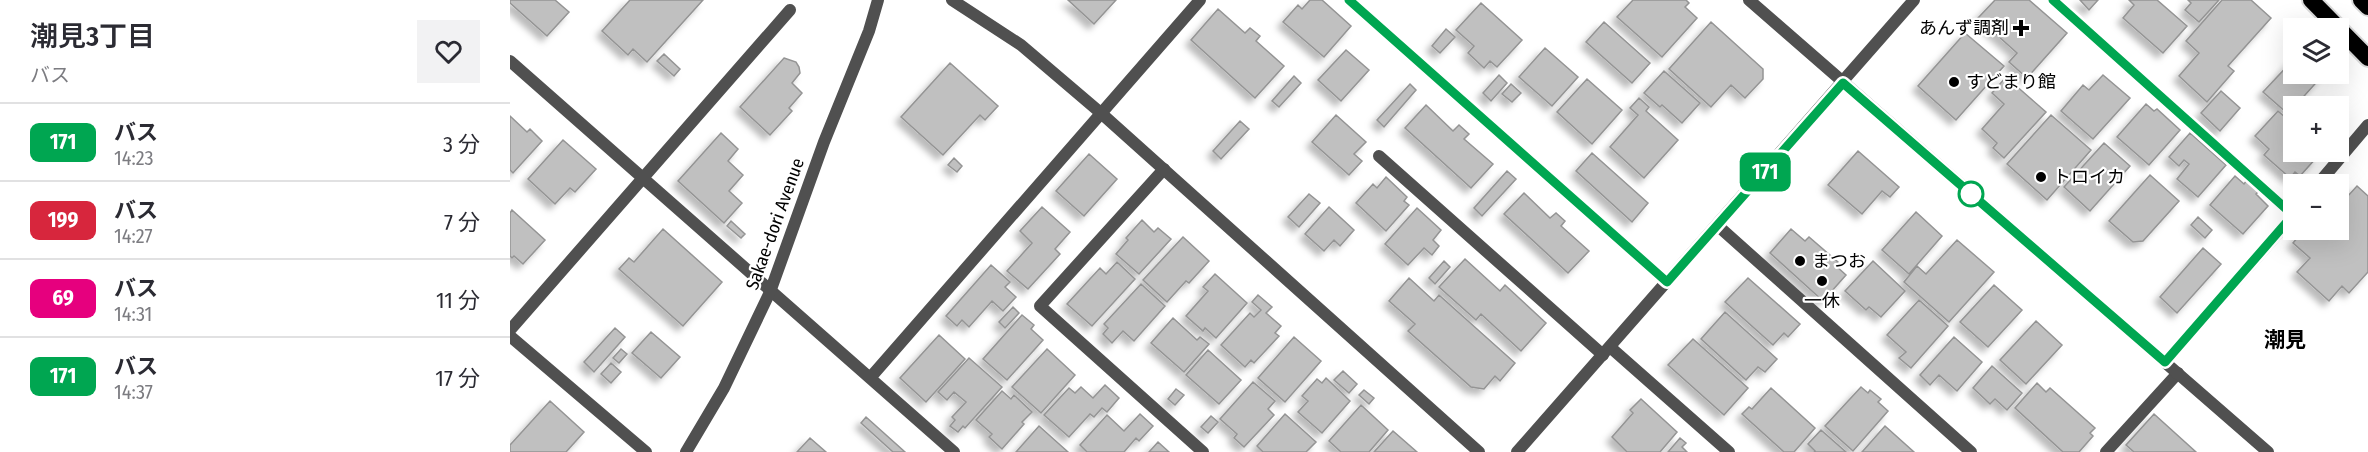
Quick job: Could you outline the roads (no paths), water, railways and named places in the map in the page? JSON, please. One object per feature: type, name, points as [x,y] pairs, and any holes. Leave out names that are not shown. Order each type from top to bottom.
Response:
[{"type":"highway","points":[[2311,0],[2368,58]]},
{"type":"highway","points":[[2361,0],[2368,7]]},
{"type":"street","name":"Sakae-dori Avenue","points":[[686,452],[724,388],[770,292],[824,142],[869,31],[878,0]]},
{"type":"street","points":[[952,0],[1021,45],[1102,114],[1479,452]]},
{"type":"street","points":[[870,378],[1200,0]]},
{"type":"street","points":[[1349,0],[1667,282]]},
{"type":"street","points":[[1749,0],[2268,452]]},
{"type":"street","points":[[1517,452],[1914,0]]},
{"type":"street","points":[[2053,0],[2283,206]]},
{"type":"street","points":[[510,330],[790,9]]},
{"type":"street","points":[[510,62],[954,452]]},
{"type":"street","points":[[2326,174],[2368,125]]},
{"type":"street","points":[[1379,156],[1606,351],[1729,452]]},
{"type":"street","points":[[1164,169],[1040,306],[1203,452]]},
{"type":"street","points":[[1717,225],[1971,452]]},
{"type":"street","points":[[2165,362],[2283,226]]},
{"type":"street","points":[[510,336],[646,452]]},
{"type":"street","points":[[2106,452],[2178,373]]},
{"type":"place","name":"あんず調剤","points":[[2021,28]]},
{"type":"place","name":"すどまり館","points":[[1954,82]]},
{"type":"place","name":"トロイカ","points":[[2041,177]]},
{"type":"place","name":"まつお","points":[[1800,261]]},
{"type":"place","name":"一休","points":[[1822,281]]},
{"type":"district","name":"潮見","points":[[2285,340]]}]
